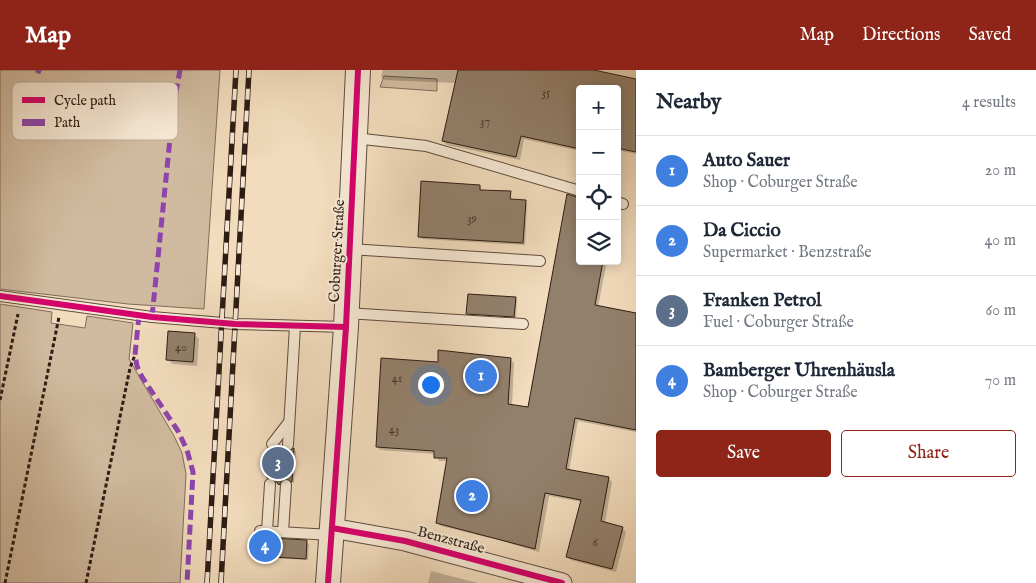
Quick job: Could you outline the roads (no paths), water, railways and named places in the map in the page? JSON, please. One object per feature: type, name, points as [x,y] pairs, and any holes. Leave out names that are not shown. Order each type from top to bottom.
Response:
[{"type":"street","name":"Coburger Straße","points":[[328,583],[346,320],[358,70]]},
{"type":"street","name":"Benzstraße","points":[[332,531],[405,541],[562,583]]},
{"type":"lane","points":[[354,138],[426,146],[576,190]]},
{"type":"lane","points":[[349,249],[540,261]]},
{"type":"lane","points":[[0,296],[152,316],[295,326],[346,320],[523,324]]},
{"type":"lane","points":[[288,445],[295,326]]},
{"type":"lane","points":[[272,444],[289,422]]},
{"type":"lane","points":[[270,484],[264,531],[332,531]]},
{"type":"lane","points":[[283,532],[286,486]]},
{"type":"railway","points":[[207,583],[236,70]]},
{"type":"railway","points":[[221,583],[249,70]]},
{"type":"place","name":"Auto Sauer","points":[[481,376]]},
{"type":"place","name":"Franken Petrol","points":[[278,463]]},
{"type":"place","name":"Da Ciccio","points":[[472,496]]},
{"type":"place","name":"Bamberger Uhrenhäusla","points":[[265,546]]}]
